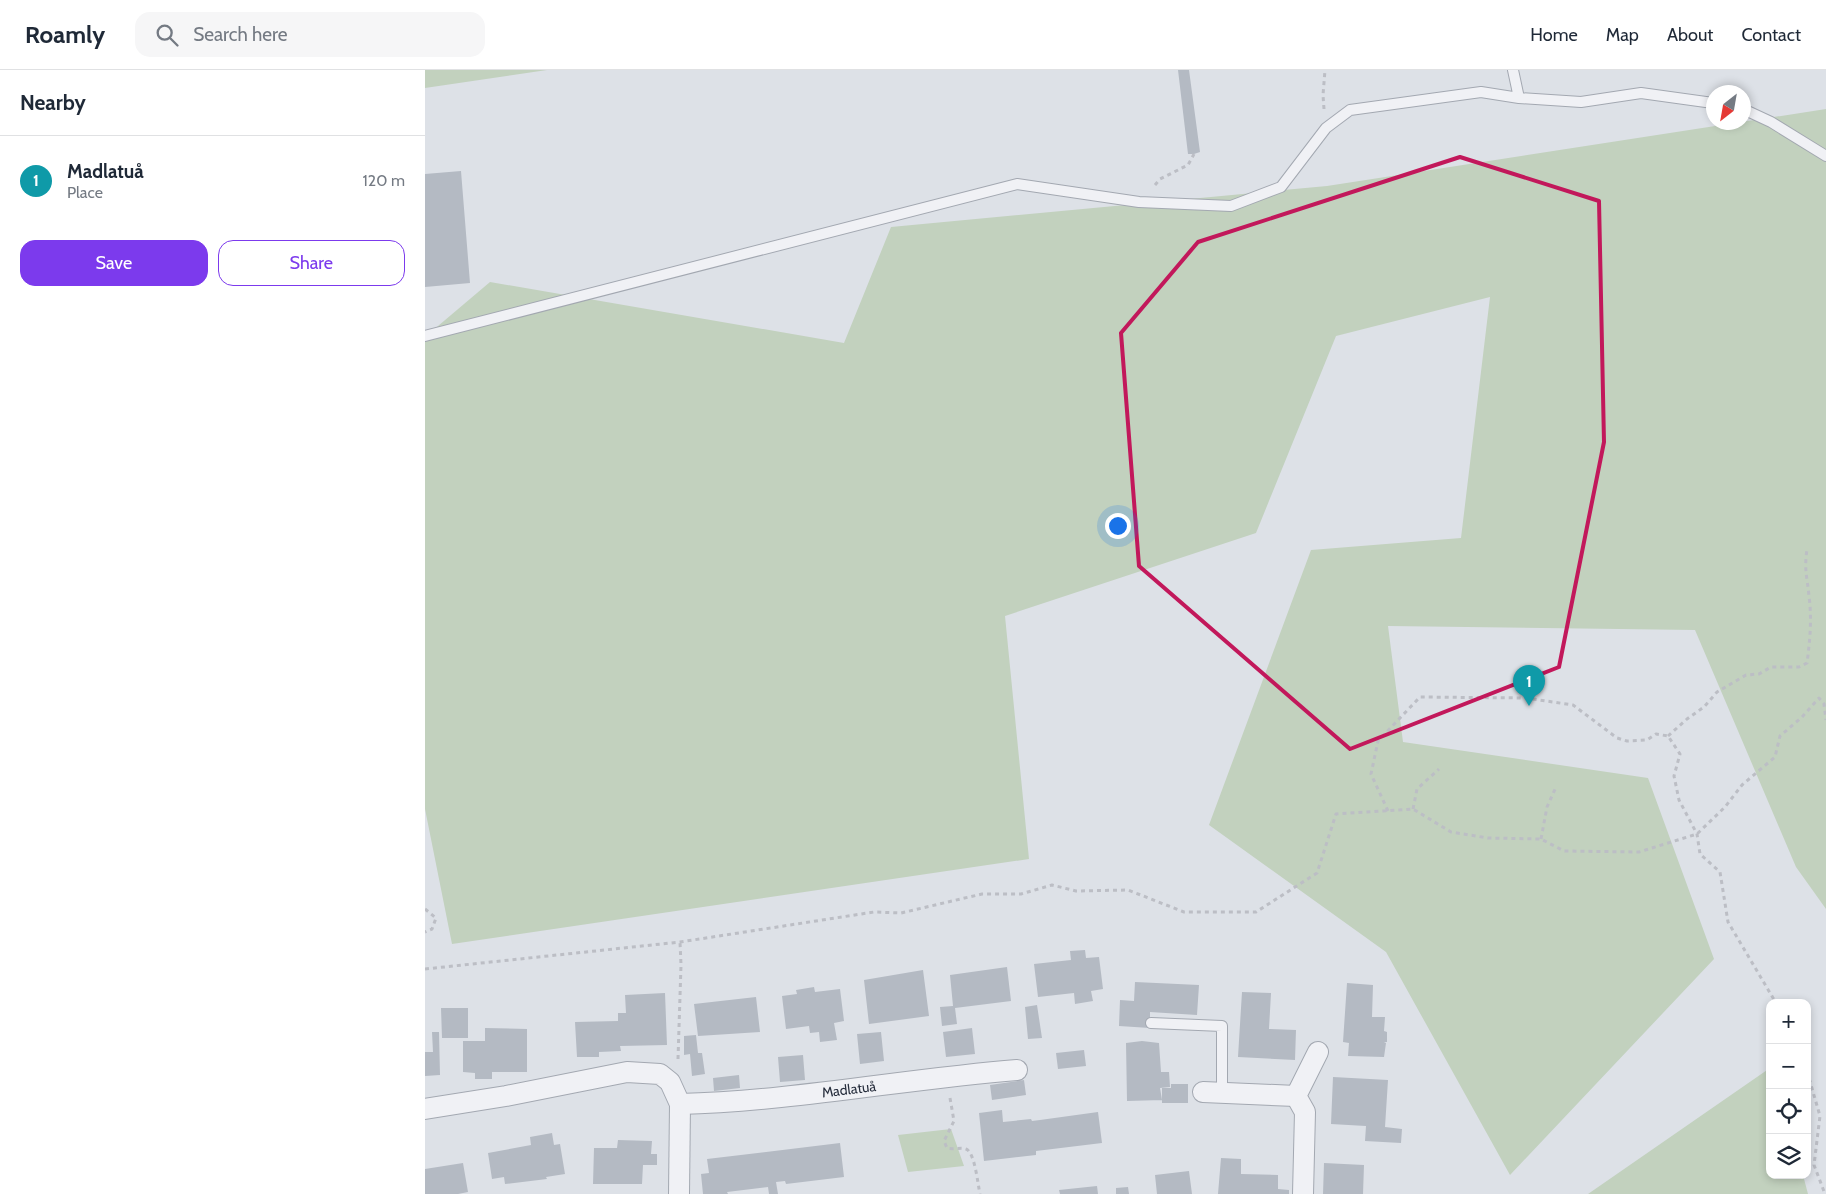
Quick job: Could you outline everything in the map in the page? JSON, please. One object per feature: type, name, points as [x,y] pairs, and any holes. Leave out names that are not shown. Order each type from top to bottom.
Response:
[{"type":"street","points":[[1296,1096],[1317,1052]]},
{"type":"street","name":"Madlatuå","points":[[680,1104],[727,1103],[946,1076],[1017,1070]]},
{"type":"street","points":[[425,1109],[506,1096],[627,1072],[660,1074],[670,1082],[680,1104],[679,1194]]},
{"type":"street","points":[[1212,1092],[1296,1096]]},
{"type":"street","points":[[1296,1096],[1305,1112],[1303,1194]]},
{"type":"lane","points":[[1513,70],[1519,98]]},
{"type":"lane","points":[[425,336],[1017,184],[1139,202],[1231,206],[1281,187],[1326,128],[1350,110],[1481,92],[1519,98],[1581,102],[1641,93],[1706,101]]},
{"type":"lane","points":[[1751,113],[1771,122],[1826,156]]},
{"type":"lane","points":[[1151,1023],[1222,1026],[1212,1092]]},
{"type":"path","points":[[1325,70],[1323,95],[1326,128]]},
{"type":"path","points":[[1139,202],[1160,179],[1188,165],[1194,154]]},
{"type":"path","points":[[1669,736],[1687,718],[1704,707],[1717,692],[1746,675],[1759,674],[1771,666],[1799,667],[1807,663],[1811,628],[1809,595],[1804,568],[1807,549]]},
{"type":"path","points":[[1388,811],[1371,774],[1378,741],[1420,697],[1526,698],[1547,703],[1573,705],[1617,738],[1647,740],[1656,734],[1669,736]]},
{"type":"path","points":[[425,969],[680,942],[874,912],[901,913],[982,894],[1021,894],[1052,885],[1076,891],[1128,890],[1185,912],[1256,912],[1317,873],[1336,814],[1413,809],[1451,832],[1488,838],[1541,839],[1564,851],[1639,852],[1697,834],[1725,807],[1742,785],[1775,757],[1780,736],[1802,717],[1819,698],[1824,704],[1826,720]]},
{"type":"path","points":[[1669,736],[1679,754],[1674,776],[1679,800],[1697,834],[1700,854],[1720,872],[1728,922],[1774,999]]},
{"type":"path","points":[[1413,809],[1417,788],[1439,769]]},
{"type":"path","points":[[1541,839],[1547,807],[1556,788]]},
{"type":"path","points":[[425,909],[437,918],[432,929],[425,932]]},
{"type":"path","points":[[670,1082],[679,1056],[680,942]]},
{"type":"path","points":[[946,1076],[954,1121],[943,1141],[947,1148],[966,1149],[970,1152],[980,1194]]},
{"type":"path","points":[[1811,1085],[1820,1116],[1814,1165],[1825,1194]]},
{"type":"highlighted area","points":[[1460,157],[1599,201],[1604,442],[1559,667],[1350,749],[1139,566],[1121,333],[1198,242]]},
{"type":"green space","points":[[425,70],[547,70],[425,88]]},
{"type":"green space","points":[[1826,109],[1826,909],[1796,867],[1695,630],[1388,626],[1403,742],[1648,778],[1714,959],[1510,1175],[1386,952],[1209,825],[1311,550],[1461,538],[1490,297],[1336,336],[1256,533],[1005,616],[1029,859],[452,944],[425,809],[425,337],[490,282],[844,343],[891,227],[1327,186],[1706,128],[1706,130],[1751,130],[1751,121]]},
{"type":"green space","points":[[1766,1071],[1766,1179],[1804,1179],[1808,1194],[1588,1194]]},
{"type":"green space","points":[[951,1129],[964,1166],[908,1172],[898,1135]]},
{"type":"building","points":[[1178,70],[1189,70],[1200,152],[1194,154],[1188,154]]},
{"type":"building","points":[[461,171],[470,283],[425,287],[425,174]]},
{"type":"building","points":[[1085,950],[1086,958],[1099,957],[1103,989],[1091,991],[1093,1001],[1075,1004],[1074,993],[1038,997],[1034,964],[1071,960],[1070,951]]},
{"type":"building","points":[[1007,967],[1011,1001],[955,1008],[957,1024],[942,1026],[940,1007],[953,1006],[950,975]]},
{"type":"building","points":[[923,970],[929,1016],[869,1024],[864,980]]},
{"type":"building","points":[[1135,982],[1199,985],[1197,1015],[1150,1012],[1150,1028],[1119,1026],[1120,1000],[1134,1001]]},
{"type":"building","points":[[1347,983],[1373,985],[1372,1017],[1385,1017],[1384,1031],[1387,1032],[1387,1042],[1384,1042],[1386,1043],[1384,1057],[1348,1056],[1349,1043],[1343,1042]]},
{"type":"building","points":[[814,987],[815,992],[840,989],[844,1021],[834,1023],[837,1040],[820,1042],[819,1032],[810,1033],[809,1026],[786,1029],[782,996],[797,994],[796,990]]},
{"type":"building","points":[[1242,992],[1271,993],[1269,1029],[1296,1030],[1295,1060],[1238,1057]]},
{"type":"building","points":[[665,993],[667,1045],[620,1046],[621,1051],[599,1052],[599,1057],[577,1057],[575,1022],[618,1021],[618,1013],[626,1013],[625,995]]},
{"type":"building","points":[[756,997],[760,1032],[698,1036],[694,1004]]},
{"type":"building","points":[[1037,1005],[1042,1038],[1028,1039],[1025,1007]]},
{"type":"building","points":[[441,1008],[468,1008],[468,1038],[442,1038]]},
{"type":"building","points":[[485,1028],[527,1029],[527,1072],[492,1072],[492,1079],[475,1079],[475,1073],[463,1072],[463,1041],[485,1041]]},
{"type":"building","points":[[972,1028],[975,1054],[946,1057],[943,1032]]},
{"type":"building","points":[[432,1032],[439,1032],[440,1075],[425,1076],[425,1052],[433,1052]]},
{"type":"building","points":[[881,1032],[884,1061],[860,1064],[857,1034]]},
{"type":"building","points":[[696,1035],[698,1053],[702,1053],[705,1074],[692,1076],[690,1054],[684,1055],[684,1036]]},
{"type":"building","points":[[1142,1041],[1159,1043],[1161,1072],[1169,1072],[1170,1087],[1160,1088],[1162,1100],[1127,1101],[1126,1043]]},
{"type":"building","points":[[1084,1050],[1086,1066],[1058,1069],[1056,1053]]},
{"type":"building","points":[[803,1055],[805,1080],[780,1082],[778,1057]]},
{"type":"building","points":[[739,1075],[740,1088],[714,1091],[713,1078]]},
{"type":"building","points":[[1333,1077],[1388,1080],[1385,1127],[1402,1129],[1401,1143],[1365,1141],[1366,1126],[1331,1124]]},
{"type":"building","points":[[1024,1080],[1026,1095],[992,1100],[990,1085]]},
{"type":"building","points":[[1171,1084],[1188,1084],[1188,1103],[1162,1103],[1162,1088],[1171,1088]]},
{"type":"building","points":[[1002,1110],[1003,1122],[1031,1119],[1032,1121],[1098,1112],[1102,1143],[1036,1151],[1036,1155],[984,1161],[979,1113]]},
{"type":"building","points":[[552,1133],[554,1145],[560,1144],[565,1174],[546,1177],[547,1179],[505,1184],[504,1177],[492,1179],[488,1153],[531,1145],[530,1137]]},
{"type":"building","points":[[618,1140],[652,1141],[651,1154],[657,1154],[657,1165],[643,1165],[642,1184],[593,1184],[594,1148],[617,1148]]},
{"type":"building","points":[[840,1143],[844,1177],[786,1184],[785,1181],[776,1182],[778,1194],[769,1194],[768,1187],[727,1192],[728,1194],[703,1194],[701,1174],[709,1173],[707,1159]]},
{"type":"building","points":[[1221,1158],[1241,1159],[1241,1174],[1278,1175],[1278,1189],[1289,1190],[1289,1194],[1218,1194]]},
{"type":"building","points":[[463,1163],[468,1192],[458,1194],[425,1194],[425,1169]]},
{"type":"building","points":[[1324,1163],[1364,1165],[1363,1194],[1323,1194]]},
{"type":"building","points":[[1189,1171],[1192,1194],[1157,1194],[1155,1175]]},
{"type":"building","points":[[1097,1186],[1098,1194],[1060,1194],[1059,1190]]},
{"type":"building","points":[[1128,1187],[1129,1194],[1116,1194],[1116,1188]]},
{"type":"place","name":"Madlatuå","points":[[1529,706]]}]
